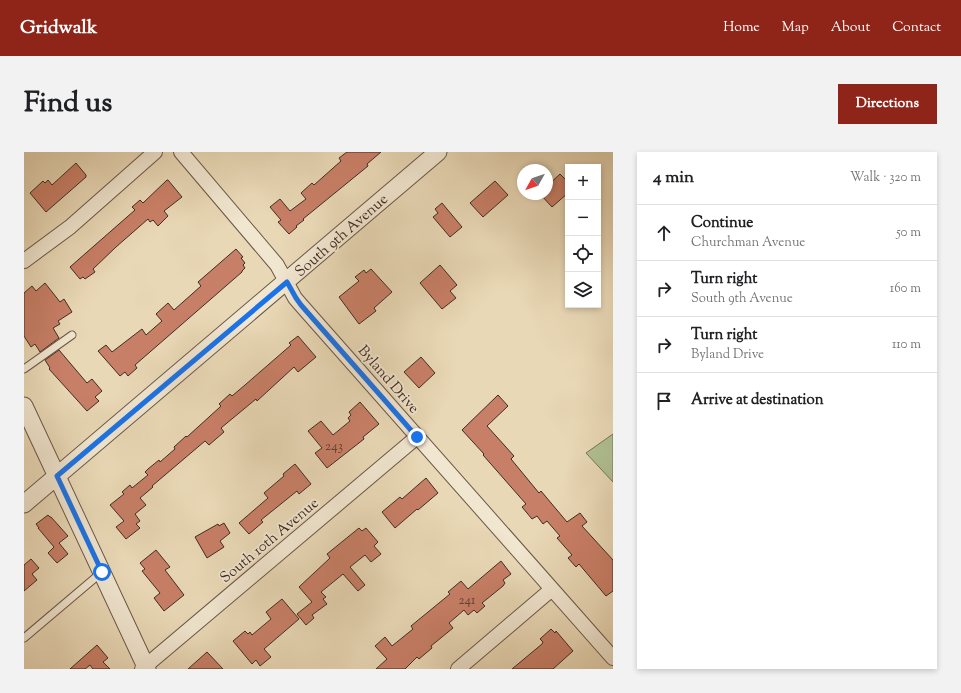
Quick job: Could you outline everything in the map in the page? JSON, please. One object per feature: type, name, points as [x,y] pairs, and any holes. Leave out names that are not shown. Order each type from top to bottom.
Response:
[{"type":"street","points":[[24,261],[70,227],[154,152]]},
{"type":"street","name":"Byland Drive","points":[[181,152],[277,265],[301,305],[613,658]]},
{"type":"street","name":"South 9th Avenue","points":[[24,504],[287,282],[438,152]]},
{"type":"street","points":[[24,406],[102,572],[145,668]]},
{"type":"street","name":"South 10th Avenue","points":[[145,668],[417,437]]},
{"type":"street","points":[[458,669],[552,589]]},
{"type":"lane","points":[[24,369],[72,335]]},
{"type":"lane","points":[[24,638],[102,572]]},
{"type":"green space","points":[[613,434],[613,482],[586,453]]},
{"type":"building","points":[[347,152],[381,152],[367,164],[368,166],[303,219],[304,220],[289,234],[278,222],[281,220],[270,207],[280,199],[290,211],[306,199],[301,193],[312,183],[314,185],[341,161],[339,158]]},
{"type":"building","points":[[76,163],[86,177],[46,212],[30,193],[43,181],[45,183],[48,180],[52,185]]},
{"type":"building","points":[[560,174],[565,179],[565,196],[552,207],[546,200],[553,200],[553,180]]},
{"type":"building","points":[[167,180],[182,197],[164,211],[168,216],[158,226],[153,220],[150,222],[148,219],[93,269],[95,272],[85,279],[83,277],[80,279],[70,267],[135,210],[132,207],[140,200],[143,203]]},
{"type":"building","points":[[495,181],[508,195],[483,217],[470,203]]},
{"type":"building","points":[[442,203],[462,227],[450,237],[433,217],[438,213],[435,209]]},
{"type":"building","points":[[236,249],[243,257],[241,258],[245,263],[243,265],[245,268],[242,272],[135,365],[137,368],[128,376],[125,372],[120,376],[98,351],[106,345],[112,352],[142,329],[146,335],[162,321],[156,314],[168,303],[174,310],[201,286],[198,282]]},
{"type":"building","points":[[440,265],[457,285],[450,291],[456,298],[442,309],[420,283]]},
{"type":"building","points":[[371,269],[392,292],[374,308],[376,311],[359,324],[339,297],[359,281],[355,277],[364,270],[366,273]]},
{"type":"building","points":[[45,283],[60,302],[64,299],[72,312],[58,321],[60,324],[53,328],[59,338],[40,352],[35,344],[31,347],[24,336],[24,293],[32,286],[36,291]]},
{"type":"building","points":[[298,336],[316,357],[298,372],[294,367],[257,401],[256,399],[221,428],[224,432],[209,445],[205,441],[152,486],[153,487],[140,498],[146,505],[135,514],[140,521],[136,524],[140,528],[126,539],[116,527],[124,521],[110,505],[124,494],[122,492],[130,485],[132,488],[148,475],[145,472],[148,469],[159,460],[160,462],[175,449],[174,447],[221,406],[219,404],[230,394],[232,396],[245,385],[291,345],[289,343]]},
{"type":"building","points":[[59,350],[87,383],[92,379],[102,391],[95,397],[99,401],[87,411],[49,369],[50,368],[45,360]]},
{"type":"building","points":[[421,357],[435,373],[419,388],[404,372]]},
{"type":"building","points":[[498,395],[508,406],[487,426],[514,456],[511,459],[539,493],[541,491],[567,522],[580,513],[587,522],[582,526],[613,560],[613,591],[606,596],[579,564],[576,567],[568,558],[572,555],[557,538],[560,536],[547,521],[543,524],[537,516],[532,519],[522,507],[526,504],[462,430]]},
{"type":"building","points":[[360,402],[379,424],[363,437],[364,439],[327,468],[315,453],[322,448],[308,431],[321,421],[333,435],[350,421],[348,418],[351,415],[349,412]]},
{"type":"building","points":[[295,464],[311,484],[299,494],[297,491],[261,520],[263,522],[249,534],[239,523],[268,498],[264,493],[284,476],[283,474]]},
{"type":"building","points":[[426,478],[438,493],[395,528],[382,512],[400,497],[402,499]]},
{"type":"building","points":[[48,515],[68,536],[59,543],[68,554],[57,563],[48,553],[54,547],[36,524]]},
{"type":"building","points":[[224,523],[230,533],[220,541],[224,547],[207,558],[195,537],[218,524],[219,526]]},
{"type":"building","points":[[359,528],[362,531],[366,528],[378,542],[374,546],[381,554],[371,562],[365,555],[350,567],[365,585],[358,591],[343,574],[321,592],[326,597],[323,599],[327,604],[312,615],[314,618],[306,625],[297,614],[312,602],[299,587],[330,558],[327,554]]},
{"type":"building","points":[[156,550],[170,567],[165,570],[184,595],[164,611],[154,598],[160,593],[142,571],[145,569],[140,563]]},
{"type":"building","points":[[31,559],[39,568],[32,574],[37,580],[24,591],[24,565]]},
{"type":"building","points":[[501,561],[511,574],[503,580],[505,583],[503,586],[482,603],[485,606],[477,613],[474,610],[468,615],[464,610],[449,623],[453,628],[431,646],[432,648],[419,659],[417,657],[405,669],[376,669],[387,659],[375,646],[385,637],[392,646],[413,629],[411,626],[450,594],[448,592],[461,581],[468,589]]},
{"type":"building","points":[[282,599],[299,619],[264,649],[271,657],[260,666],[256,660],[252,664],[233,641],[245,631],[248,634],[250,632],[252,635],[271,619],[266,612]]},
{"type":"building","points":[[551,629],[555,633],[556,631],[573,651],[553,669],[512,669],[542,644],[543,642],[540,639]]},
{"type":"building","points":[[97,645],[108,658],[103,662],[110,669],[93,669],[90,665],[85,669],[70,669]]},
{"type":"building","points":[[207,652],[223,669],[188,669]]},
{"type":"route","points":[[102,572],[57,476],[287,282],[301,305],[417,437]]}]
